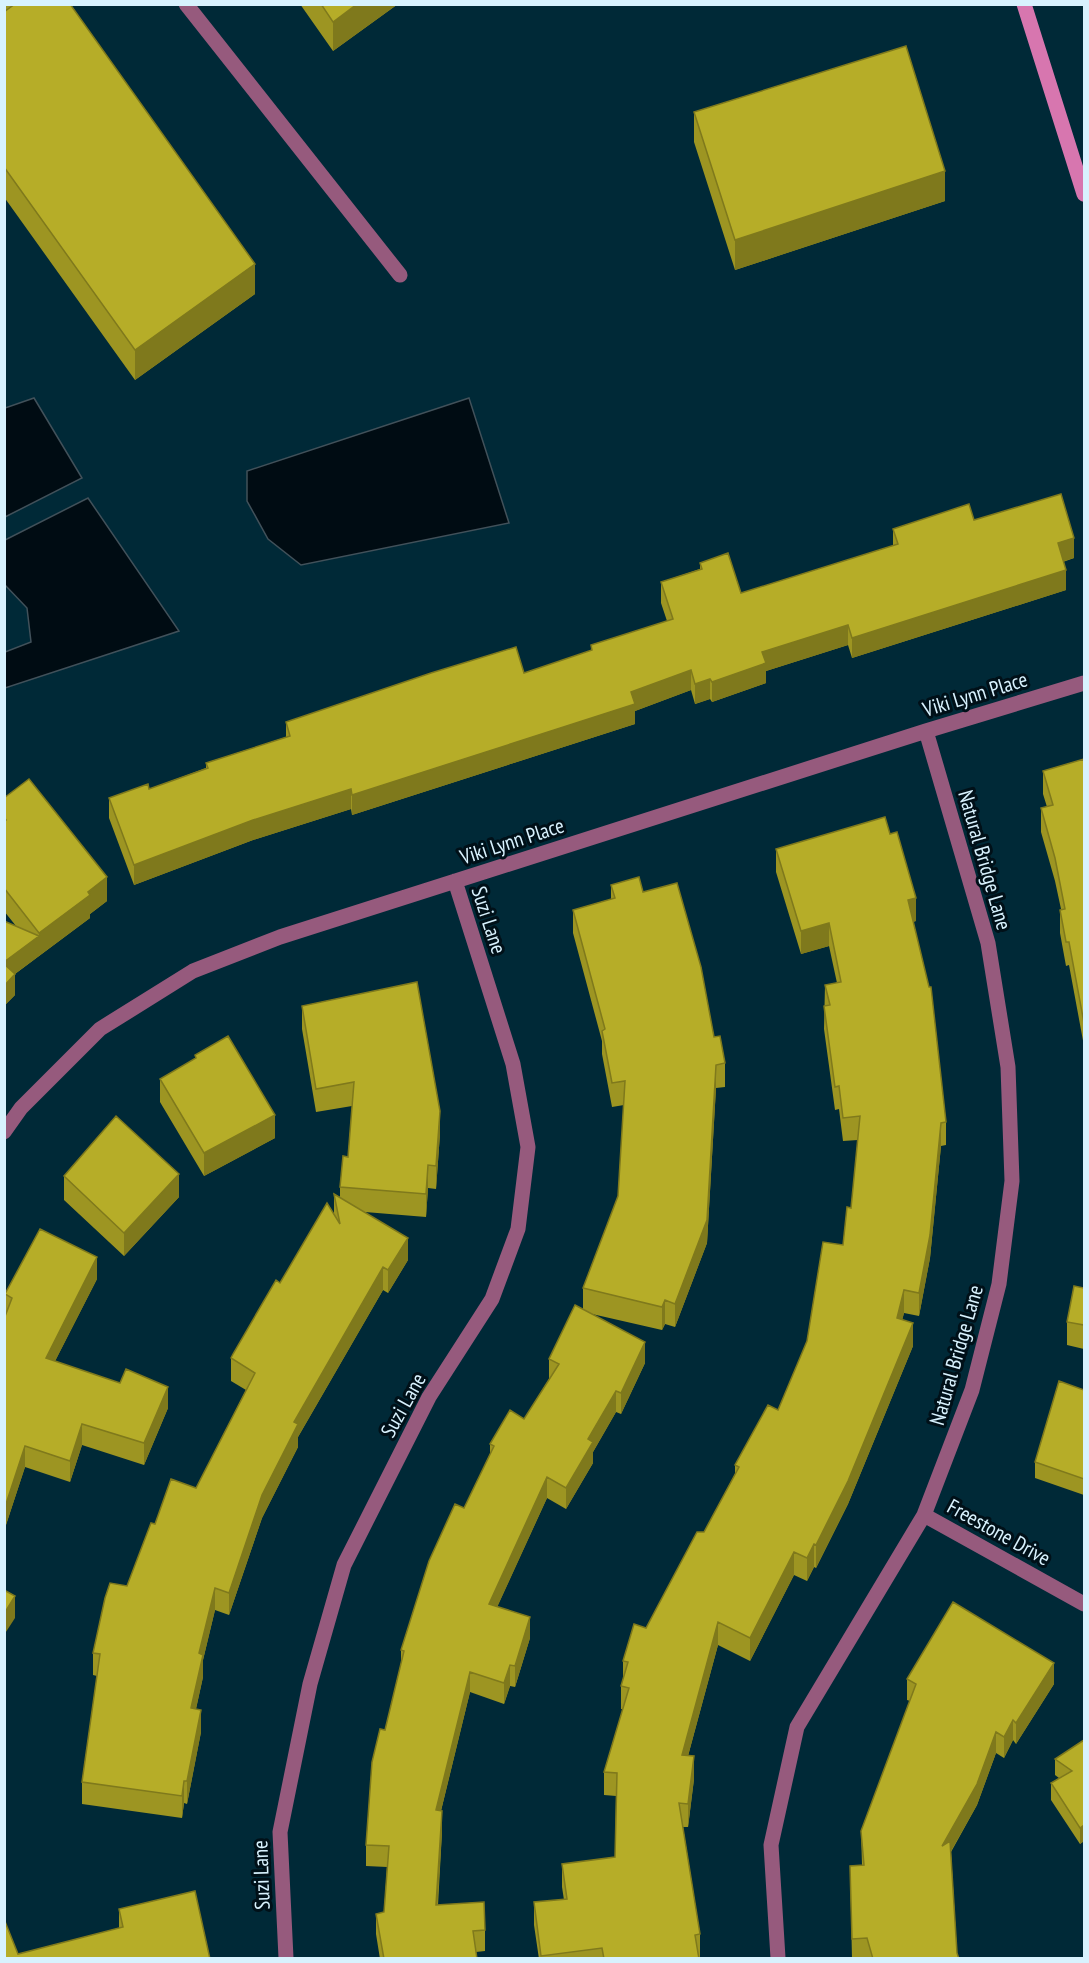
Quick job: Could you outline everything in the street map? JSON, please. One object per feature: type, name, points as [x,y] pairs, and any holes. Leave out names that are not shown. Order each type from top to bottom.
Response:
[{"type":"street","points":[[186,4],[400,275]]},
{"type":"street","points":[[1024,4],[1084,194]]},
{"type":"street","name":"Viki Lynn Place","points":[[4,1132],[21,1108],[100,1029],[193,971],[280,937],[926,731],[1084,683]]},
{"type":"street","name":"Natural Bridge Lane","points":[[778,1959],[771,1845],[797,1727],[924,1515],[972,1390],[999,1284],[1012,1181],[1008,1067],[988,943],[926,731]]},
{"type":"street","name":"Suzi Lane","points":[[285,1959],[280,1832],[310,1684],[344,1565],[429,1397],[492,1299],[518,1229],[528,1146],[513,1064],[455,881]]},
{"type":"street","name":"Freestone Drive","points":[[924,1515],[1084,1604]]},
{"type":"shaded area","points":[[34,398],[82,478],[5,517],[5,408]]},
{"type":"shaded area","points":[[469,398],[509,523],[301,565],[268,539],[247,501],[247,471]]},
{"type":"shaded area","points":[[88,498],[179,631],[5,688],[5,652],[31,642],[27,608],[5,585],[5,540]]},
{"type":"building","points":[[15,4],[70,4],[255,264],[135,350],[4,167],[4,12]]},
{"type":"building","points":[[321,4],[357,4],[333,22]]},
{"type":"building","points":[[906,46],[945,171],[735,240],[694,112]]},
{"type":"building","points":[[1061,494],[1074,538],[1058,543],[1066,570],[852,638],[848,625],[762,652],[766,663],[712,682],[710,679],[695,684],[691,670],[631,692],[635,704],[352,795],[351,789],[253,820],[134,865],[109,798],[148,784],[149,789],[208,768],[206,763],[290,736],[286,722],[431,673],[516,647],[524,673],[592,650],[591,645],[673,619],[661,582],[702,569],[700,563],[728,553],[741,593],[898,544],[893,529],[969,504],[974,520]]},
{"type":"building","points":[[1084,759],[1084,1023],[1069,942],[1066,942],[1060,910],[1065,909],[1055,858],[1041,808],[1053,805],[1043,771]]},
{"type":"building","points":[[29,779],[107,877],[88,892],[90,895],[39,933],[4,888],[4,821],[6,820],[4,798]]},
{"type":"building","points":[[885,817],[890,834],[897,832],[916,898],[908,900],[929,987],[931,987],[946,1122],[941,1123],[930,1235],[919,1293],[904,1290],[897,1318],[913,1323],[848,1481],[816,1545],[814,1544],[807,1558],[794,1552],[750,1638],[718,1622],[682,1755],[694,1756],[688,1804],[679,1803],[700,1934],[695,1935],[699,1959],[604,1959],[602,1948],[541,1956],[534,1902],[567,1899],[562,1864],[615,1857],[617,1773],[604,1772],[629,1688],[621,1686],[628,1662],[623,1661],[634,1624],[646,1628],[697,1532],[704,1532],[739,1467],[735,1465],[768,1405],[778,1410],[807,1341],[823,1242],[843,1245],[847,1207],[851,1208],[860,1116],[843,1118],[839,1086],[835,1087],[824,1006],[830,1005],[825,985],[841,982],[829,923],[801,931],[776,849]]},
{"type":"building","points":[[639,877],[643,892],[677,883],[701,967],[714,1037],[720,1036],[725,1063],[716,1065],[707,1220],[675,1304],[665,1300],[662,1307],[583,1288],[618,1196],[625,1081],[612,1083],[602,1031],[605,1029],[573,910],[615,898],[611,885]]},
{"type":"building","points":[[4,921],[39,936],[4,962]]},
{"type":"building","points":[[4,964],[15,974],[4,986]]},
{"type":"building","points":[[417,982],[440,1111],[436,1166],[428,1165],[426,1194],[340,1187],[343,1156],[348,1157],[354,1082],[316,1089],[302,1006]]},
{"type":"building","points":[[228,1036],[275,1115],[204,1153],[160,1079]]},
{"type":"building","points":[[116,1116],[179,1174],[124,1233],[64,1176]]},
{"type":"building","points":[[334,1194],[408,1238],[388,1270],[383,1267],[294,1422],[298,1424],[262,1495],[229,1593],[215,1588],[199,1653],[203,1655],[191,1708],[201,1710],[182,1796],[82,1782],[100,1654],[93,1653],[110,1583],[127,1586],[151,1523],[155,1524],[171,1479],[196,1488],[255,1373],[231,1358],[276,1280],[280,1283],[327,1203],[340,1224]]},
{"type":"building","points":[[40,1229],[97,1257],[46,1358],[120,1383],[126,1369],[168,1387],[144,1443],[82,1424],[70,1461],[25,1446],[4,1510],[4,1319],[12,1298],[5,1294]]},
{"type":"building","points":[[1074,1286],[1084,1288],[1084,1325],[1067,1322]]},
{"type":"building","points":[[575,1305],[645,1342],[621,1393],[616,1391],[588,1439],[593,1442],[566,1488],[547,1477],[489,1604],[530,1617],[515,1666],[510,1665],[504,1683],[470,1672],[436,1810],[442,1811],[436,1905],[484,1902],[485,1930],[473,1931],[477,1959],[384,1959],[376,1914],[384,1912],[389,1846],[366,1845],[372,1762],[380,1729],[385,1730],[404,1651],[401,1650],[429,1561],[455,1504],[464,1508],[494,1446],[490,1444],[510,1410],[524,1419],[559,1364],[549,1359]]},
{"type":"building","points":[[1059,1381],[1084,1390],[1084,1479],[1035,1462]]},
{"type":"building","points":[[4,1590],[15,1596],[4,1614]]},
{"type":"building","points":[[953,1602],[1054,1663],[1016,1723],[1013,1720],[1004,1737],[996,1732],[977,1784],[942,1846],[950,1841],[959,1959],[873,1959],[867,1938],[852,1939],[850,1866],[864,1865],[861,1831],[916,1684],[907,1679]]},
{"type":"building","points":[[1084,1740],[1084,1825],[1080,1828],[1051,1783],[1072,1771],[1055,1759]]},
{"type":"building","points":[[195,1891],[210,1959],[4,1959],[4,1919],[18,1954],[123,1927],[119,1909]]}]
